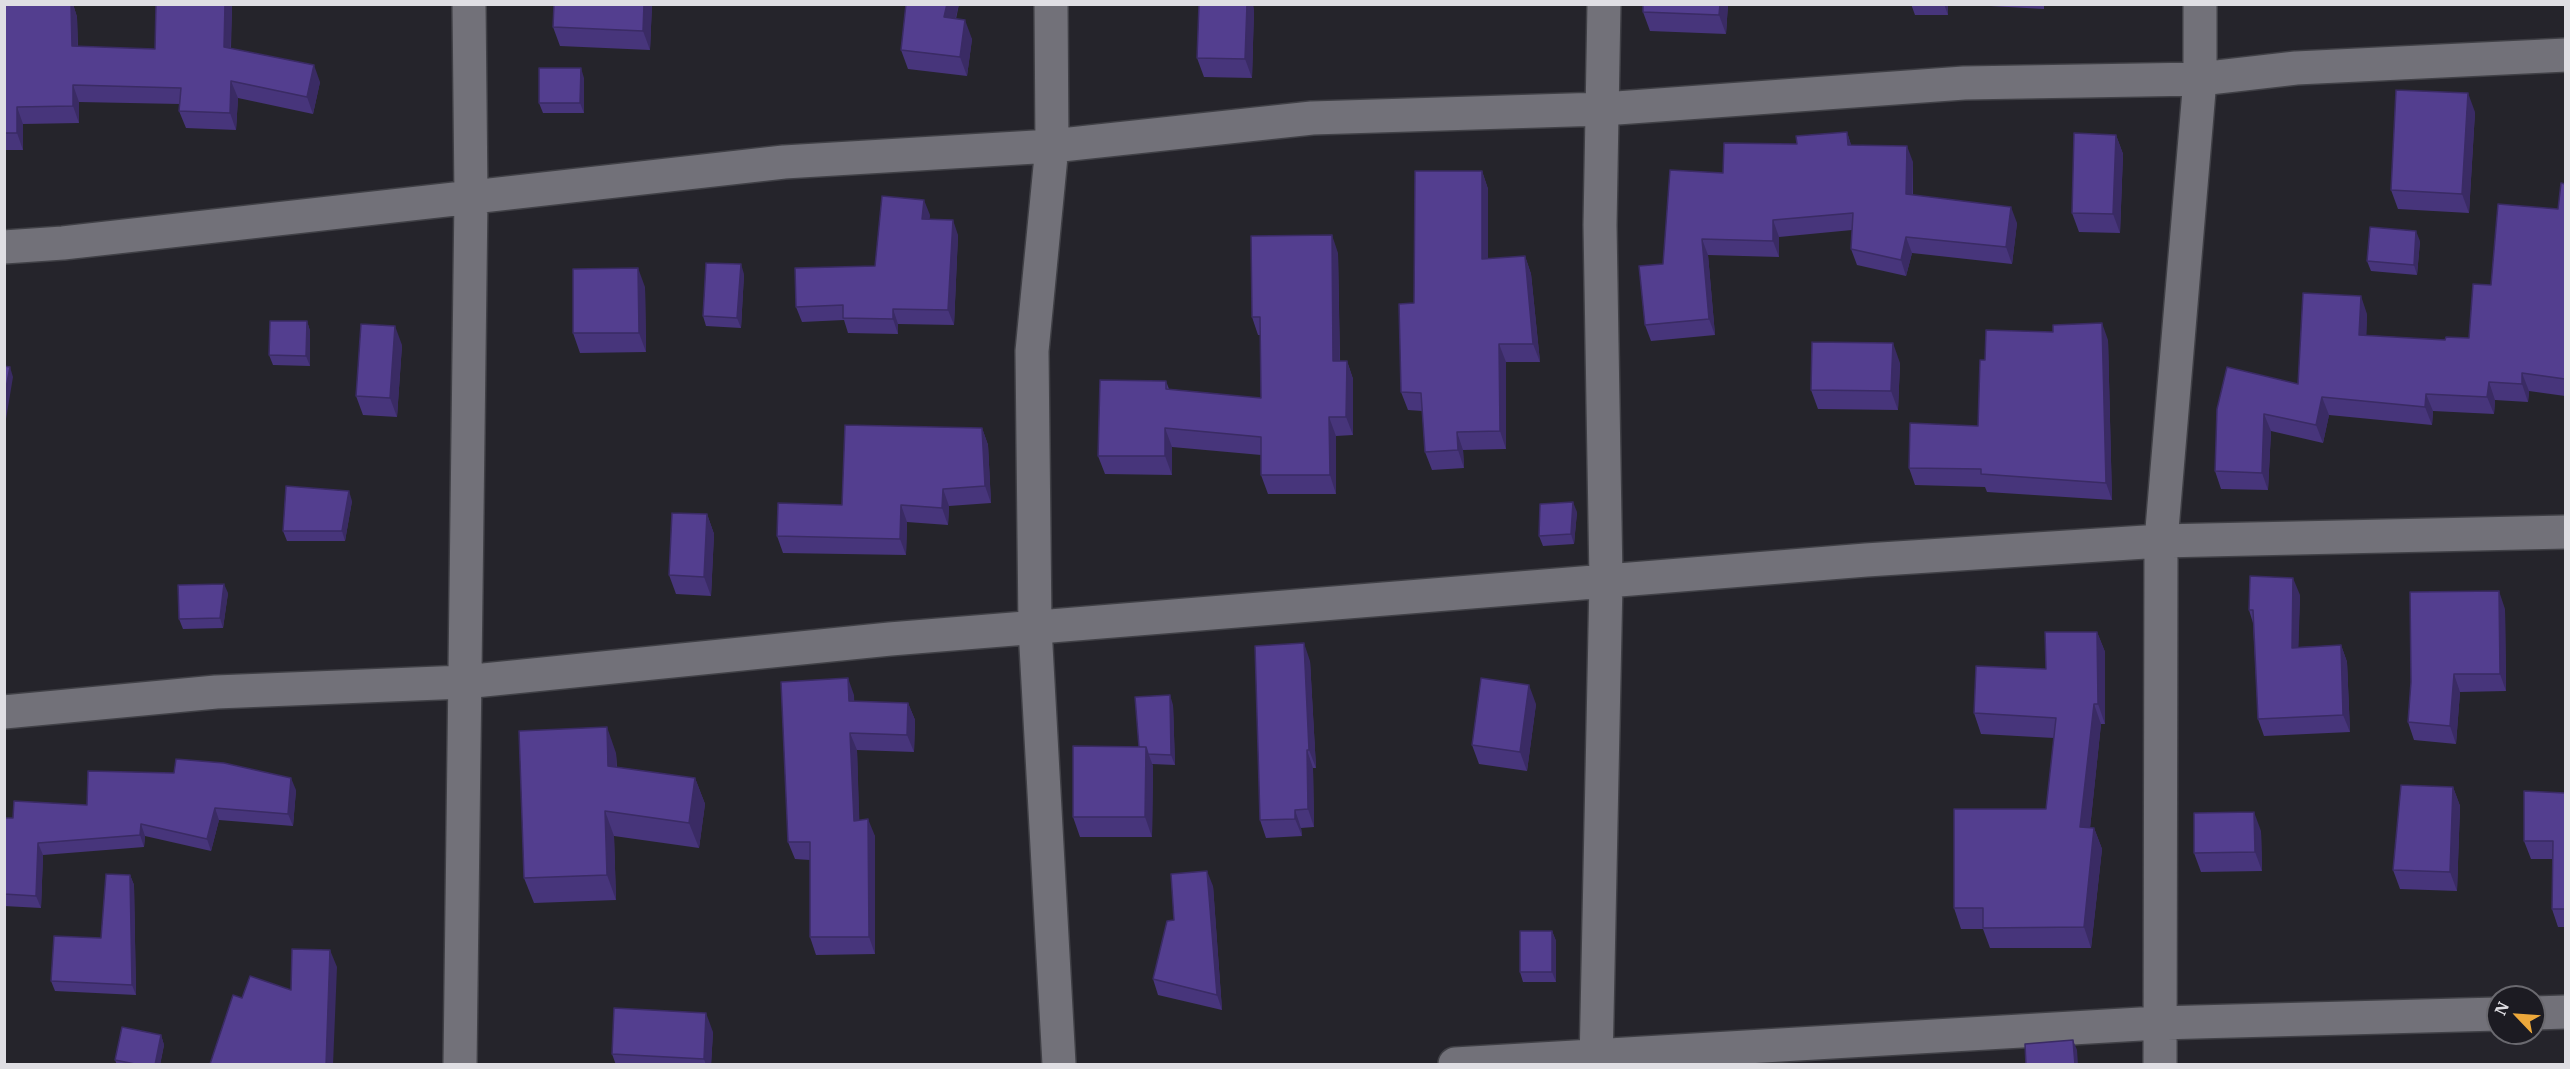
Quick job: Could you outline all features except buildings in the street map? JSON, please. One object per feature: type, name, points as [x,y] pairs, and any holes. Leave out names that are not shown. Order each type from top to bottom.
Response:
[{"type":"street","points":[[460,1065],[471,197],[469,4]]},
{"type":"street","points":[[1051,4],[1052,146],[1032,351],[1035,628],[1059,1065]]},
{"type":"street","points":[[1596,1060],[1606,581],[1600,225],[1604,4]]},
{"type":"street","points":[[2160,1065],[2158,1023],[2161,542],[2200,79],[2200,4]]},
{"type":"street","points":[[4,247],[63,243],[784,162],[1052,146],[1312,118],[1603,109],[1964,83],[2200,79],[2296,68],[2565,55]]},
{"type":"street","points":[[4,712],[216,692],[464,681],[890,639],[1866,560],[2161,542],[2565,532]]},
{"type":"street","points":[[2546,1012],[2565,1012]]},
{"type":"street","points":[[1455,1065],[1596,1060],[2158,1023],[2486,1014]]}]
